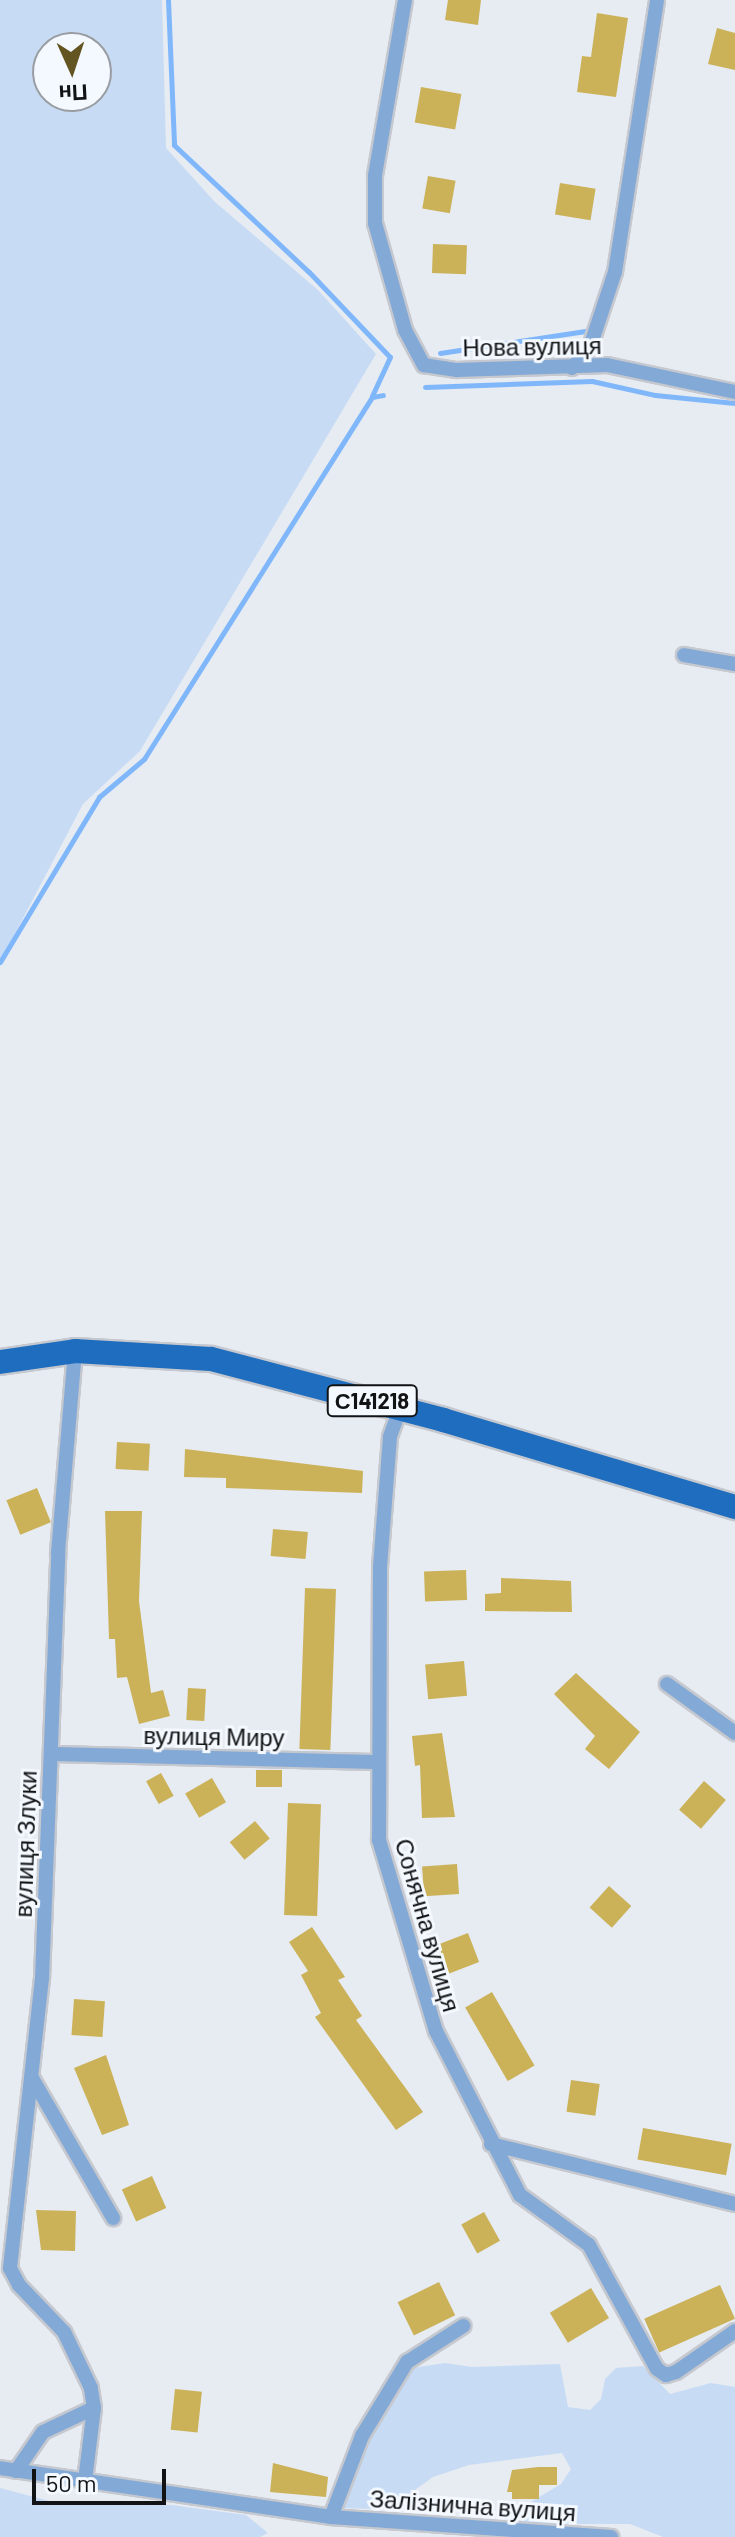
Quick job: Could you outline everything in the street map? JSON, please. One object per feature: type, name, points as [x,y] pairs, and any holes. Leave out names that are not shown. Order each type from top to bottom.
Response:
[{"type":"main road","name":"С141218","points":[[0,1362],[75,1351],[211,1359],[400,1409],[735,1507]]},
{"type":"street","name":"Нова вулиця","points":[[405,0],[378,150],[375,223],[405,330],[424,365],[457,370],[607,365],[735,392]]},
{"type":"street","points":[[572,368],[590,347],[615,272],[657,0]]},
{"type":"street","points":[[684,655],[735,664]]},
{"type":"street","name":"вулиця Злуки","points":[[75,1351],[58,1553],[42,1979],[10,2268],[19,2285],[64,2332],[91,2388],[94,2408],[85,2481]]},
{"type":"street","name":"Сонячна вулиця","points":[[400,1409],[390,1437],[380,1568],[379,1840],[436,2031],[491,2144]]},
{"type":"street","points":[[667,1684],[735,1733]]},
{"type":"street","name":"вулиця Миру","points":[[51,1754],[377,1762]]},
{"type":"street","points":[[32,2077],[113,2218]]},
{"type":"street","points":[[491,2144],[735,2204]]},
{"type":"street","points":[[491,2144],[520,2195],[589,2245],[657,2369],[666,2375],[676,2372],[735,2331]]},
{"type":"street","name":"Залізнична вулиця","points":[[331,2517],[362,2436],[407,2362],[463,2326]]},
{"type":"street","points":[[16,2471],[43,2432],[94,2408]]},
{"type":"street","name":"Залізнична вулиця","points":[[0,2468],[331,2517],[611,2537]]},
{"type":"shaded area","points":[[0,0],[162,0],[166,148],[215,202],[318,290],[376,354],[140,751],[83,804],[0,962]]},
{"type":"shaded area","points":[[445,2363],[472,2367],[560,2364],[568,2407],[590,2410],[601,2399],[605,2379],[616,2368],[643,2366],[670,2394],[711,2383],[735,2387],[735,2537],[663,2537],[630,2524],[508,2524],[506,2517],[561,2484],[571,2469],[562,2453],[469,2465],[433,2477],[398,2502],[372,2509],[340,2508],[387,2401],[412,2368]]},
{"type":"shaded area","points":[[0,2488],[57,2503],[171,2505],[246,2515],[268,2533],[260,2537],[0,2537]]},
{"type":"building","points":[[448,0],[481,0],[478,25],[445,20]]},
{"type":"building","points":[[597,13],[628,18],[616,97],[577,92],[582,56],[591,57]]},
{"type":"building","points":[[717,28],[735,33],[735,70],[708,64]]},
{"type":"building","points":[[421,87],[461,94],[455,130],[415,122]]},
{"type":"building","points":[[428,176],[456,181],[450,213],[422,208]]},
{"type":"building","points":[[560,183],[596,189],[591,220],[555,215]]},
{"type":"building","points":[[433,244],[467,245],[466,274],[432,273]]},
{"type":"building","points":[[117,1442],[150,1444],[149,1471],[116,1469]]},
{"type":"building","points":[[185,1449],[363,1471],[362,1493],[226,1488],[226,1478],[184,1477]]},
{"type":"building","points":[[37,1488],[51,1522],[20,1535],[6,1500]]},
{"type":"building","points":[[105,1511],[142,1511],[139,1601],[151,1693],[163,1690],[170,1716],[139,1724],[127,1677],[117,1678],[115,1639],[109,1639]]},
{"type":"building","points":[[273,1529],[308,1532],[306,1559],[271,1556]]},
{"type":"building","points":[[466,1570],[467,1600],[425,1601],[424,1571]]},
{"type":"building","points":[[501,1578],[571,1581],[572,1612],[485,1611],[485,1594],[501,1593]]},
{"type":"building","points":[[305,1588],[336,1589],[330,1750],[299,1749]]},
{"type":"building","points":[[464,1661],[467,1696],[428,1699],[425,1664]]},
{"type":"building","points":[[576,1673],[640,1732],[609,1769],[585,1749],[595,1736],[554,1694]]},
{"type":"building","points":[[188,1688],[206,1689],[204,1721],[186,1720]]},
{"type":"building","points":[[442,1733],[455,1817],[422,1818],[420,1765],[415,1766],[412,1736]]},
{"type":"building","points":[[256,1770],[282,1770],[282,1787],[256,1787]]},
{"type":"building","points":[[161,1773],[174,1796],[159,1804],[146,1781]]},
{"type":"building","points":[[212,1778],[226,1802],[199,1818],[185,1794]]},
{"type":"building","points":[[704,1781],[726,1800],[701,1829],[679,1810]]},
{"type":"building","points":[[288,1803],[321,1804],[317,1916],[284,1915]]},
{"type":"building","points":[[255,1821],[270,1839],[245,1860],[230,1842]]},
{"type":"building","points":[[457,1864],[459,1894],[424,1896],[422,1866]]},
{"type":"building","points":[[609,1886],[631,1906],[612,1928],[590,1908]]},
{"type":"building","points":[[312,1927],[345,1977],[338,1980],[362,2016],[356,2020],[423,2112],[396,2130],[315,2017],[321,2013],[301,1975],[308,1971],[289,1942]]},
{"type":"building","points":[[468,1933],[479,1962],[449,1973],[438,1944]]},
{"type":"building","points":[[492,1992],[534,2066],[508,2081],[465,2008]]},
{"type":"building","points":[[74,1999],[105,2001],[102,2037],[71,2035]]},
{"type":"building","points":[[106,2055],[129,2125],[102,2135],[74,2068]]},
{"type":"building","points":[[571,2080],[600,2084],[595,2116],[567,2112]]},
{"type":"building","points":[[643,2128],[732,2144],[726,2175],[637,2160]]},
{"type":"building","points":[[152,2176],[166,2208],[136,2221],[122,2189]]},
{"type":"building","points":[[36,2210],[76,2211],[75,2251],[41,2250]]},
{"type":"building","points":[[484,2212],[500,2241],[477,2253],[461,2225]]},
{"type":"building","points":[[439,2282],[455,2315],[414,2335],[398,2302]]},
{"type":"building","points":[[720,2285],[735,2319],[659,2353],[644,2319]]},
{"type":"building","points":[[591,2288],[609,2318],[568,2343],[550,2313]]},
{"type":"building","points":[[175,2389],[202,2392],[198,2433],[171,2430]]},
{"type":"building","points":[[273,2463],[328,2477],[326,2497],[270,2492]]},
{"type":"building","points":[[557,2467],[557,2485],[539,2485],[539,2499],[512,2499],[512,2492],[507,2492],[512,2470]]},
{"type":"waterway","points":[[168,0],[174,145],[309,272],[390,357],[372,396]]},
{"type":"waterway","points":[[440,353],[585,331]]},
{"type":"waterway","points":[[425,387],[592,381],[655,395],[735,403]]},
{"type":"waterway","points":[[0,962],[99,797],[144,759],[372,397],[383,395]]}]
